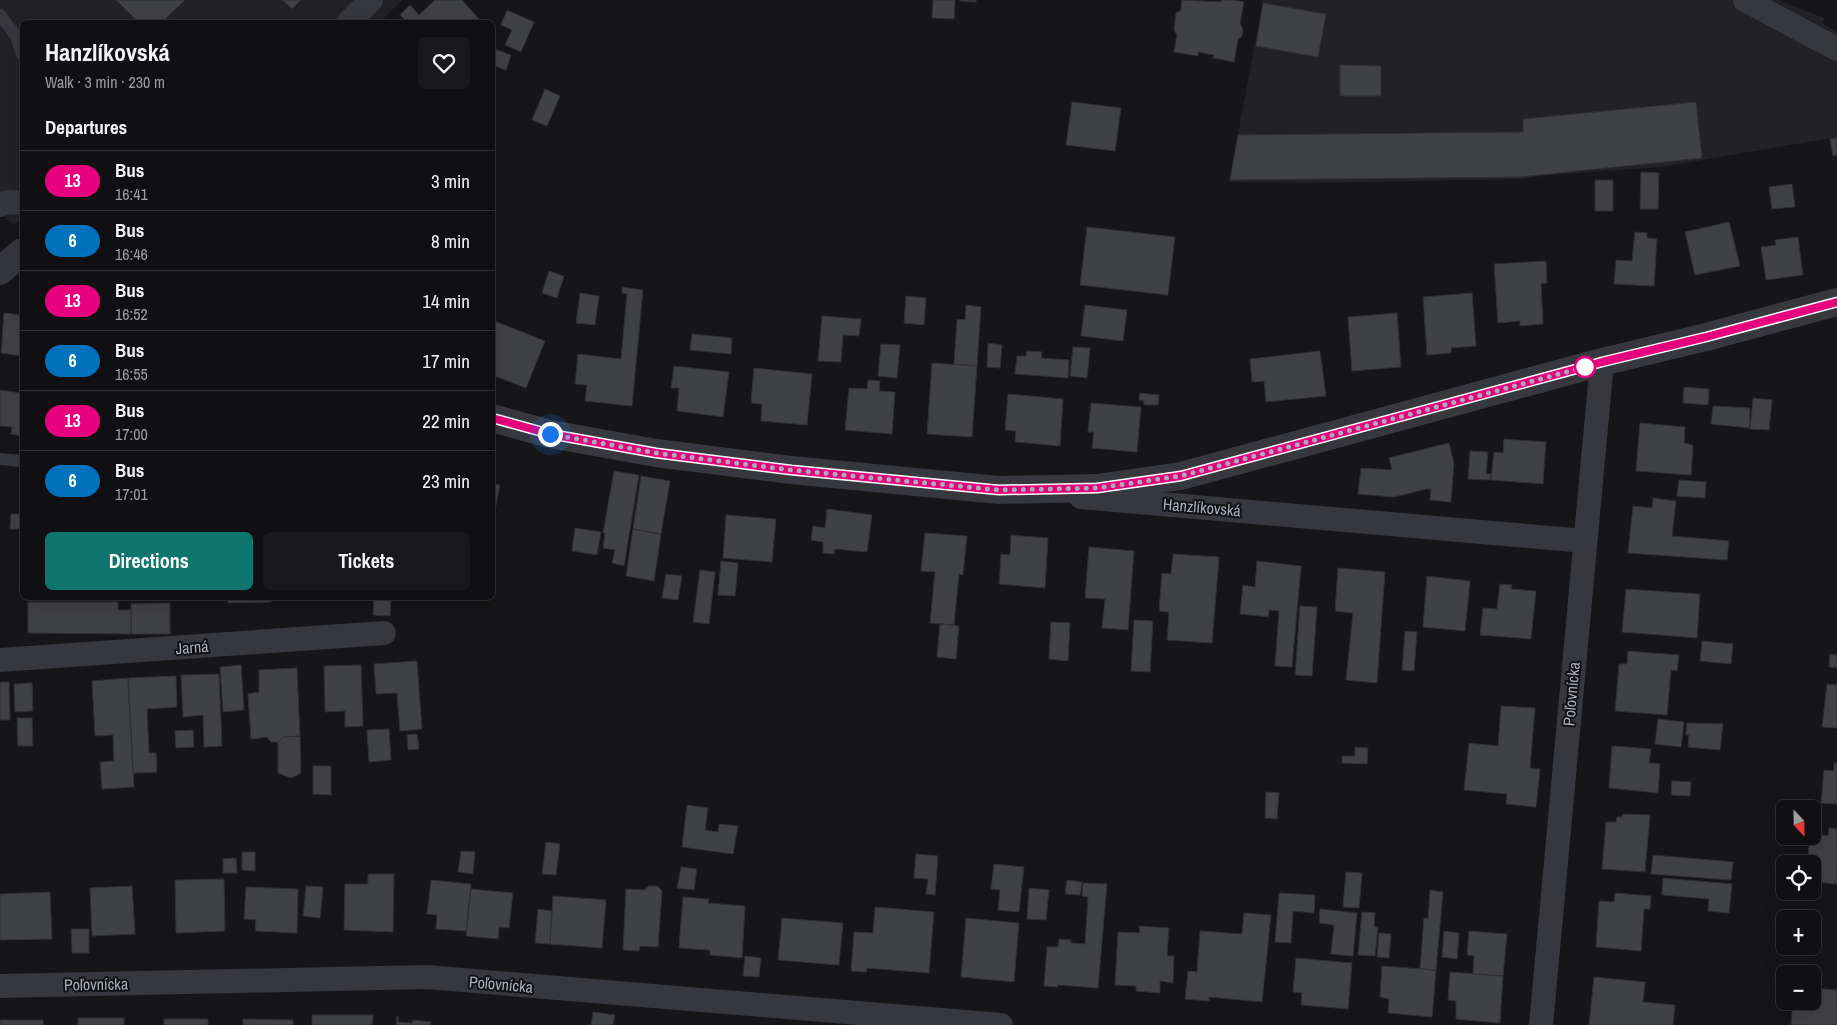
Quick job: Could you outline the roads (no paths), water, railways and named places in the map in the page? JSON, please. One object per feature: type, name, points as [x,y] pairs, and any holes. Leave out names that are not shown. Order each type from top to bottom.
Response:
[{"type":"street","points":[[351,20],[372,0]]},
{"type":"street","points":[[1745,0],[1837,49]]},
{"type":"street","points":[[0,205],[8,202],[20,202]]},
{"type":"street","points":[[0,271],[20,254]]},
{"type":"street","name":"Hanzlíkovská","points":[[999,490],[1097,488],[1181,476],[1602,362],[1706,337],[1837,302]]},
{"type":"street","name":"Poľovnícka","points":[[1541,1025],[1602,362]]},
{"type":"street","name":"Hanzlíkovská","points":[[495,419],[550,434],[656,453],[791,470],[1585,541]]},
{"type":"street","name":"Jarná","points":[[0,660],[384,633]]},
{"type":"street","name":"Poľovnícka","points":[[0,986],[426,978],[1000,1025]]},
{"type":"lane","points":[[0,15],[16,36],[20,49]]},
{"type":"lane","points":[[0,458],[20,461]]}]
